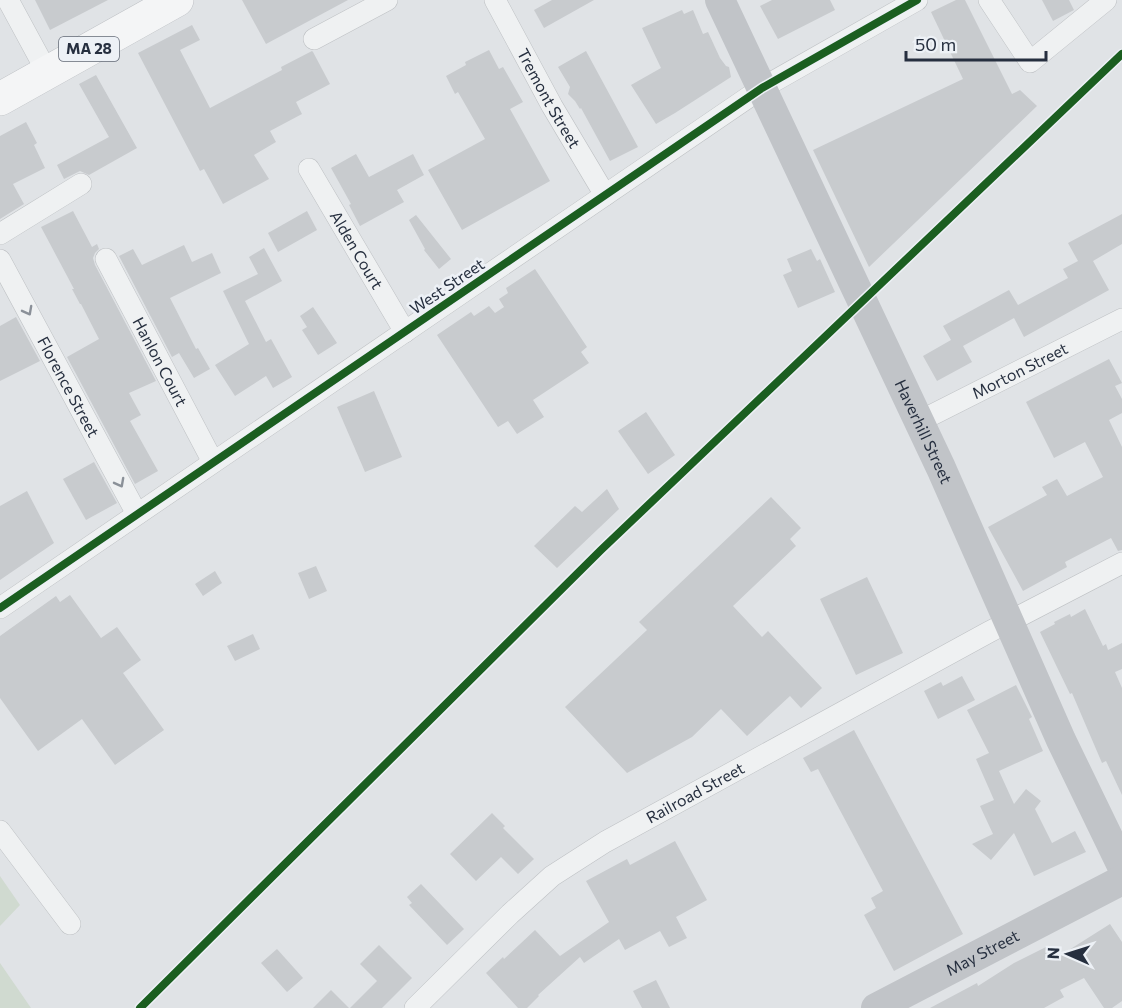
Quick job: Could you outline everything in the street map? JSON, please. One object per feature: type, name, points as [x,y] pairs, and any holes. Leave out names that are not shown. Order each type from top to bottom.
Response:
[{"type":"main road","name":"MA 28","points":[[0,99],[177,0]]},
{"type":"main road","name":"Haverhill Street","points":[[720,0],[941,468],[1061,740],[1122,866]]},
{"type":"main road","name":"May Street","points":[[876,1008],[1122,880]]},
{"type":"street","points":[[8,0],[47,72]]},
{"type":"street","points":[[314,39],[387,0]]},
{"type":"street","name":"Tremont Street","points":[[495,0],[552,106],[605,195]]},
{"type":"street","name":"West Street","points":[[0,608],[762,88],[917,0]]},
{"type":"street","points":[[989,0],[1030,62],[1106,0]]},
{"type":"street","name":"Alden Court","points":[[309,170],[405,332]]},
{"type":"street","points":[[0,234],[81,184]]},
{"type":"street","name":"Hanlon Court","points":[[106,259],[213,462]]},
{"type":"street","name":"Florence Street","points":[[0,260],[137,514]]},
{"type":"street","name":"Morton Street","points":[[918,422],[1122,319]]},
{"type":"street","name":"Railroad Street","points":[[415,1008],[552,876],[605,842],[1008,622],[1122,563]]},
{"type":"street","points":[[0,831],[70,924]]},
{"type":"shaded area","points":[[0,876],[20,905],[0,926]]},
{"type":"shaded area","points":[[0,963],[31,1008],[0,1008]]},
{"type":"building","points":[[35,0],[108,0],[50,30]]},
{"type":"building","points":[[242,0],[348,0],[266,44]]},
{"type":"building","points":[[552,0],[594,0],[544,28],[534,10]]},
{"type":"building","points":[[772,0],[830,0],[835,10],[778,39],[760,6]]},
{"type":"building","points":[[956,0],[965,0],[1012,94],[1020,90],[1037,106],[869,267],[813,150],[963,79],[931,12]]},
{"type":"building","points":[[1042,0],[1069,0],[1074,10],[1053,21]]},
{"type":"building","points":[[682,10],[684,14],[693,10],[703,34],[708,32],[720,58],[729,67],[731,77],[656,124],[631,85],[661,68],[642,28]]},
{"type":"building","points":[[192,25],[200,40],[180,50],[210,108],[282,70],[281,67],[312,51],[330,84],[296,102],[302,114],[270,131],[276,142],[254,155],[269,179],[223,204],[204,169],[200,171],[138,53]]},
{"type":"building","points":[[489,50],[499,69],[503,67],[523,102],[510,109],[550,181],[462,230],[428,170],[485,139],[458,92],[455,94],[446,76],[466,65],[465,62]]},
{"type":"building","points":[[586,51],[638,147],[610,161],[581,108],[568,94],[570,87],[558,67]]},
{"type":"building","points":[[96,75],[137,148],[89,175],[80,171],[64,179],[57,165],[109,137],[79,84]]},
{"type":"building","points":[[26,122],[37,143],[34,145],[45,168],[13,184],[24,204],[0,219],[0,136]]},
{"type":"building","points":[[356,154],[369,177],[413,154],[424,175],[397,190],[404,202],[360,226],[331,168]]},
{"type":"building","points":[[73,211],[92,247],[97,244],[99,249],[93,258],[95,265],[156,381],[129,393],[141,415],[130,421],[158,471],[135,484],[67,357],[99,339],[41,227]]},
{"type":"building","points":[[307,211],[317,230],[278,252],[268,233]]},
{"type":"building","points":[[1122,214],[1122,244],[1093,261],[1109,290],[1024,337],[1014,318],[963,346],[972,362],[937,381],[923,356],[951,340],[943,326],[1009,290],[1018,305],[1068,278],[1063,269],[1078,261],[1068,243]]},
{"type":"building","points":[[416,215],[451,259],[439,269],[424,250],[409,220]]},
{"type":"building","points":[[184,245],[192,262],[212,253],[221,273],[170,298],[196,349],[198,348],[210,369],[194,378],[179,353],[172,357],[119,256],[133,249],[142,265]]},
{"type":"building","points":[[264,248],[282,281],[245,301],[266,342],[271,339],[292,377],[273,388],[266,376],[235,396],[215,365],[249,344],[223,291],[258,274],[249,257]]},
{"type":"building","points":[[811,249],[817,261],[820,259],[835,292],[798,308],[783,275],[792,271],[787,259]]},
{"type":"building","points":[[535,269],[587,347],[581,352],[589,363],[533,400],[544,417],[517,434],[508,421],[498,427],[437,335],[471,312],[474,316],[489,306],[495,313],[504,307],[499,299],[508,293],[506,288]]},
{"type":"building","points":[[313,307],[337,343],[318,355],[302,330],[307,327],[300,316]]},
{"type":"building","points":[[16,317],[40,361],[0,381],[0,326]]},
{"type":"building","points":[[1109,359],[1122,383],[1115,386],[1122,399],[1122,413],[1109,420],[1122,447],[1122,550],[1118,551],[1111,538],[1065,562],[1067,567],[1023,591],[988,527],[1047,495],[1042,487],[1057,479],[1067,496],[1103,477],[1085,442],[1054,458],[1026,402]]},
{"type":"building","points":[[374,391],[402,457],[365,472],[337,407]]},
{"type":"building","points":[[646,412],[675,455],[648,474],[618,431]]},
{"type":"building","points":[[94,462],[117,503],[86,520],[63,479]]},
{"type":"building","points":[[607,489],[619,509],[557,568],[534,546],[575,506],[582,512]]},
{"type":"building","points":[[27,491],[54,543],[0,580],[0,506]]},
{"type":"building","points":[[771,497],[801,528],[790,539],[796,546],[733,606],[762,637],[768,631],[822,688],[801,708],[790,696],[747,736],[721,709],[692,737],[627,773],[565,707],[647,630],[639,622]]},
{"type":"building","points":[[316,566],[327,591],[309,599],[298,573]]},
{"type":"building","points":[[215,571],[222,583],[203,596],[195,584]]},
{"type":"building","points":[[867,577],[903,653],[856,675],[820,599]]},
{"type":"building","points":[[70,595],[101,638],[117,627],[141,660],[123,673],[164,730],[115,765],[82,719],[38,751],[0,698],[0,636],[56,596],[60,602]]},
{"type":"building","points":[[1085,609],[1103,646],[1106,644],[1108,650],[1122,643],[1122,669],[1115,672],[1122,688],[1122,795],[1106,761],[1102,763],[1072,693],[1070,694],[1040,632],[1055,624],[1054,622],[1070,614],[1071,617]]},
{"type":"building","points":[[253,634],[260,649],[235,661],[227,646]]},
{"type":"building","points":[[962,676],[975,700],[938,719],[924,691],[941,682],[943,686]]},
{"type":"building","points":[[1016,685],[1032,717],[1029,719],[1043,751],[999,771],[1014,804],[1026,789],[1041,801],[1035,809],[1052,843],[1075,831],[1086,852],[1034,876],[1014,833],[991,860],[972,844],[993,834],[980,806],[994,800],[976,759],[989,753],[967,710]]},
{"type":"building","points":[[854,730],[963,934],[894,971],[864,915],[876,908],[871,898],[883,891],[818,769],[811,772],[803,758]]},
{"type":"building","points":[[492,813],[505,826],[503,828],[534,859],[518,874],[501,857],[476,881],[450,854]]},
{"type":"building","points":[[675,841],[707,900],[676,917],[687,938],[669,947],[660,931],[625,950],[619,939],[584,963],[580,957],[527,1008],[518,1008],[486,973],[535,930],[560,956],[609,922],[586,881],[627,859],[630,865]]},
{"type":"building","points":[[421,884],[464,929],[447,945],[409,905],[412,903],[407,897]]},
{"type":"building","points":[[1110,924],[1122,942],[1122,1001],[1112,1008],[1104,1008],[1084,978],[1060,990],[1064,997],[1044,1008],[930,1008],[977,983],[978,986],[1014,963],[1046,947],[1053,960]]},
{"type":"building","points":[[379,945],[412,978],[382,1008],[350,1008],[377,981],[360,964]]},
{"type":"building","points":[[277,949],[303,978],[287,992],[261,963]]},
{"type":"building","points":[[656,980],[670,1008],[642,1008],[633,991]]},
{"type":"building","points":[[331,990],[349,1008],[313,1008]]},
{"type":"cycle path","points":[[0,608],[762,88],[917,0]]},
{"type":"cycle path","points":[[140,1008],[601,550],[1122,54]]}]
